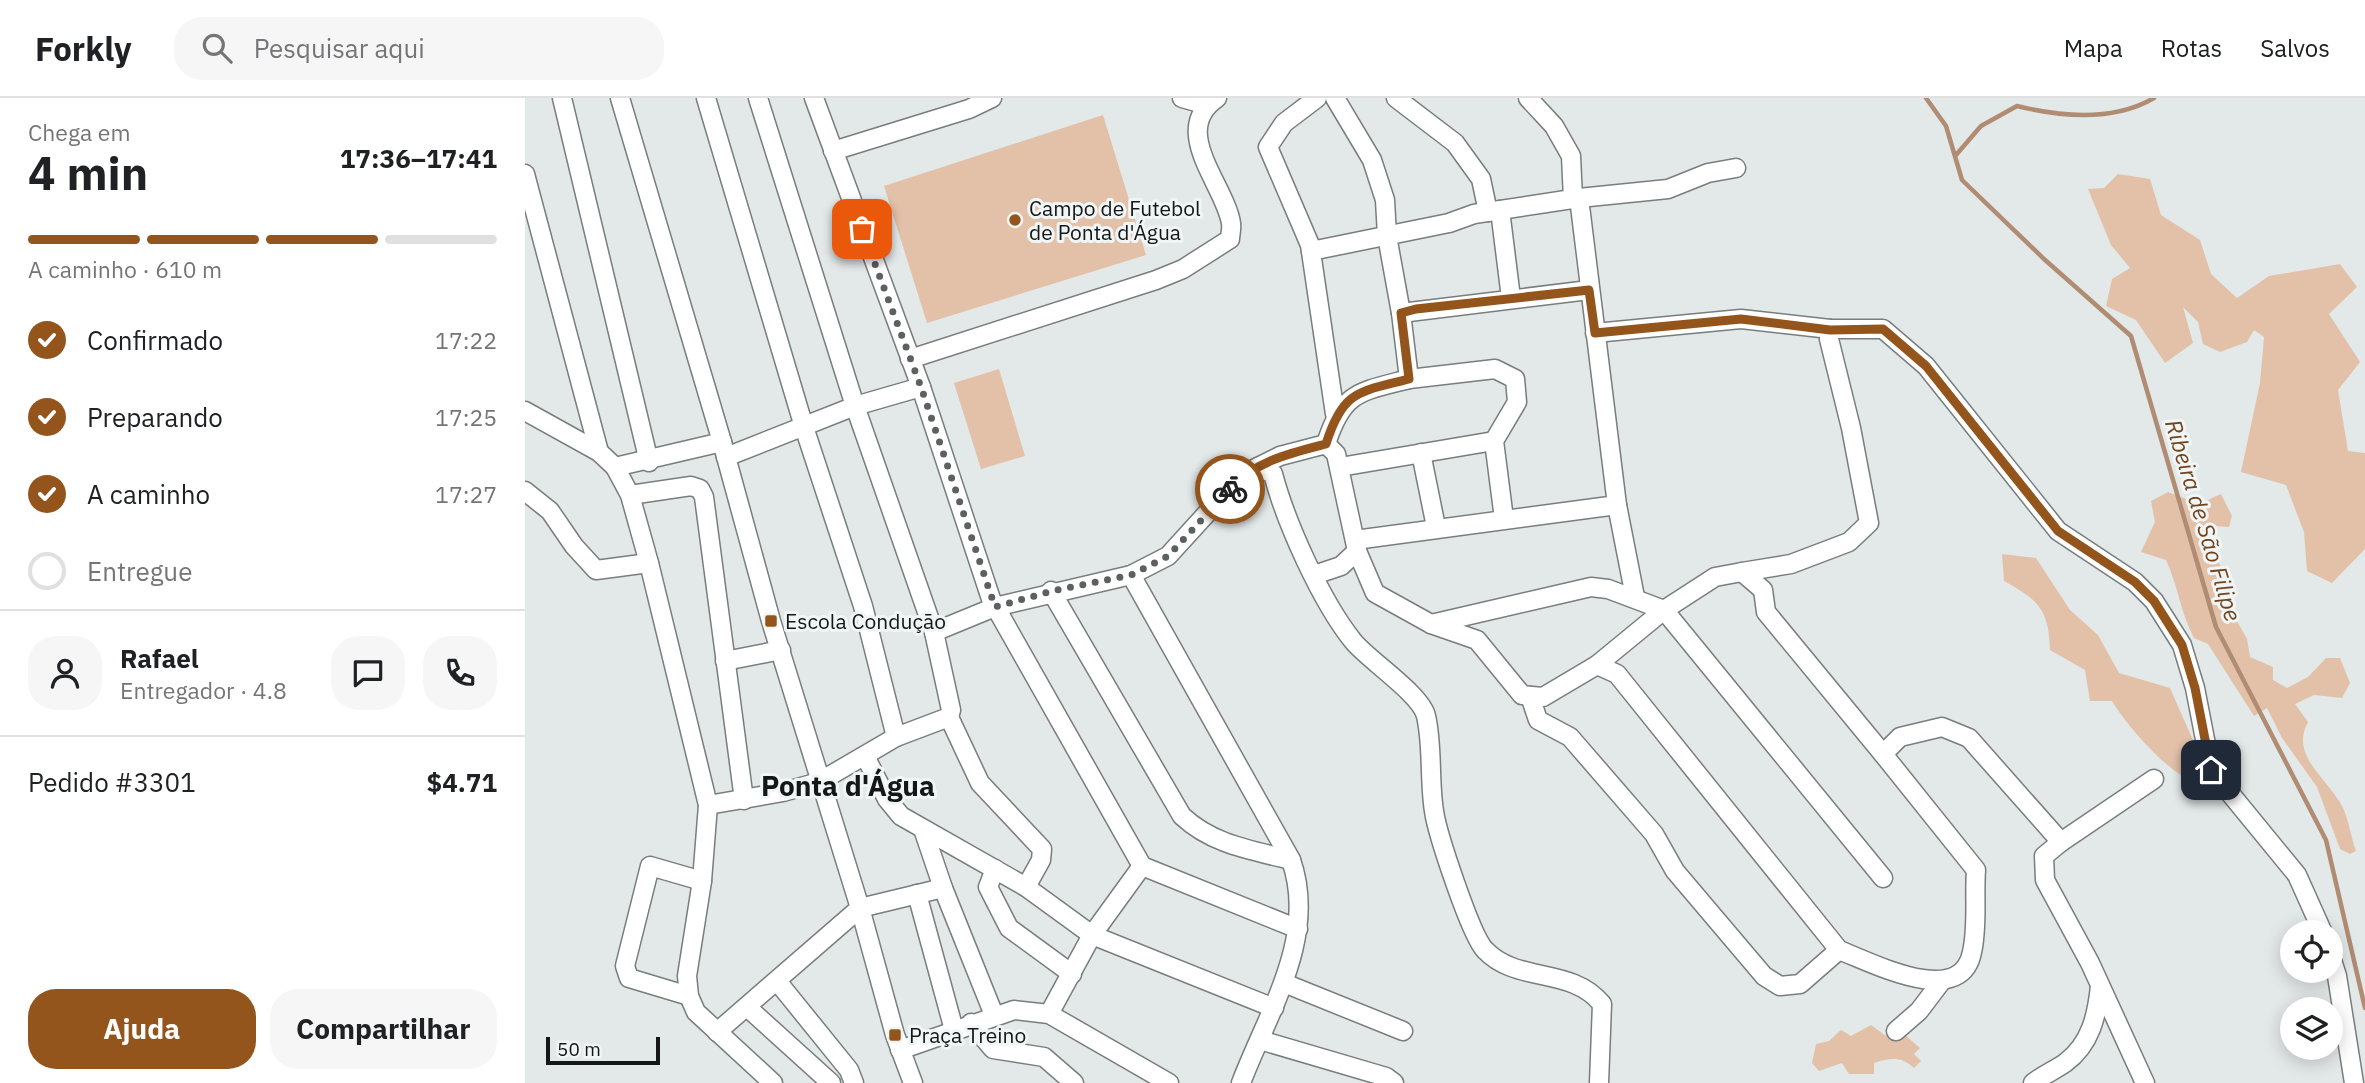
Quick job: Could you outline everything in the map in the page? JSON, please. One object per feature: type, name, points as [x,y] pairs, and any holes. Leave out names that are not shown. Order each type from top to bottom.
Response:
[{"type":"street","points":[[562,98],[649,461]]},
{"type":"street","points":[[620,98],[909,1080]]},
{"type":"street","points":[[706,98],[804,427],[863,606],[896,737]]},
{"type":"street","points":[[758,98],[855,406],[934,632],[951,710],[949,717],[979,783],[1042,849],[1041,860],[1026,887]]},
{"type":"street","points":[[814,98],[921,387],[995,607],[1142,866],[1298,929]]},
{"type":"street","points":[[833,151],[969,109],[992,98]]},
{"type":"street","points":[[910,359],[1183,270],[1230,239],[1232,224],[1198,140],[1199,120],[1212,101],[1182,98]]},
{"type":"street","points":[[1317,98],[1284,123],[1268,147],[1289,191],[1311,251],[1335,414],[1326,444]]},
{"type":"street","points":[[1335,98],[1372,160],[1385,200],[1387,236],[1401,313],[1409,379]]},
{"type":"street","points":[[1397,98],[1455,143],[1481,179],[1494,211],[1511,299]]},
{"type":"street","points":[[1528,98],[1554,126],[1571,156],[1617,505],[1635,597]]},
{"type":"street","points":[[1311,251],[1494,211],[1576,198],[1668,189],[1708,173],[1736,168]]},
{"type":"street","points":[[525,174],[599,452]]},
{"type":"street","points":[[1401,313],[1589,290]]},
{"type":"street","points":[[1595,333],[1741,319],[1830,330],[1883,329],[1926,366],[2058,531],[2135,582],[2154,601],[2182,645],[2195,688],[2211,770],[2297,874],[2317,920]]},
{"type":"street","points":[[1326,444],[1336,454],[1356,545],[1375,593],[1431,624],[1477,640],[1522,695],[1543,697],[1597,665],[1664,610],[1715,577],[1791,564],[1849,542],[1869,523],[1851,428],[1829,339],[1830,330]]},
{"type":"street","points":[[1335,414],[1361,391],[1409,379],[1495,369],[1515,379],[1517,402],[1494,440],[1504,519]]},
{"type":"street","points":[[615,467],[724,449],[804,427],[855,406],[921,387]]},
{"type":"street","points":[[525,411],[599,452],[615,467],[629,495],[649,563],[708,805],[702,881],[687,976],[689,996],[697,1012],[773,1083]]},
{"type":"street","points":[[1340,467],[1494,440]]},
{"type":"street","points":[[934,632],[995,607],[1052,591],[1131,575],[1168,556],[1240,477],[1280,456],[1326,444]]},
{"type":"street","points":[[1421,453],[1436,527]]},
{"type":"street","points":[[1258,467],[1273,474],[1314,575],[1354,643],[1379,662],[1426,713],[1434,814],[1459,896],[1484,950],[1515,970],[1574,982],[1591,990],[1602,1004],[1599,1083]]},
{"type":"street","points":[[629,495],[691,486],[700,489],[704,497],[744,800]]},
{"type":"street","points":[[525,491],[551,511],[574,546],[596,570],[649,563]]},
{"type":"street","points":[[1314,575],[1341,566],[1356,545],[1436,527],[1617,505]]},
{"type":"street","points":[[1742,572],[1763,590],[1766,612],[1976,870],[1972,954],[1961,973],[1941,982],[1919,1011],[1896,1031]]},
{"type":"street","points":[[1131,575],[1291,860],[1300,884],[1298,929],[1285,983],[1241,1083]]},
{"type":"street","points":[[1431,624],[1591,587],[1635,597],[1664,610],[1883,878]]},
{"type":"street","points":[[1052,591],[1182,817],[1198,831],[1220,842],[1291,860]]},
{"type":"street","points":[[725,662],[781,650]]},
{"type":"street","points":[[1597,665],[1617,674],[1839,950],[1883,971],[1941,982]]},
{"type":"street","points":[[1530,696],[1538,720],[1570,737],[1654,834],[1675,871],[1764,976],[1780,986],[1800,984],[1839,950]]},
{"type":"street","points":[[708,805],[744,800],[820,782],[896,737],[949,717]]},
{"type":"street","points":[[1883,754],[1900,737],[1942,727],[1969,738],[2060,842]]},
{"type":"street","points":[[865,756],[887,799],[901,816],[1026,887],[1092,935],[1274,1008]]},
{"type":"street","points":[[2145,1083],[2100,986],[2045,880],[2043,856],[2154,779]]},
{"type":"street","points":[[923,829],[943,888],[994,1015]]},
{"type":"street","points":[[689,996],[629,978],[625,966],[650,866],[702,881]]},
{"type":"street","points":[[1049,1014],[1092,935],[1142,866]]},
{"type":"street","points":[[995,869],[988,887],[1009,928],[1072,974]]},
{"type":"street","points":[[717,1032],[860,908],[943,888]]},
{"type":"street","points":[[917,894],[954,1030]]},
{"type":"street","points":[[777,981],[849,1070],[855,1083]]},
{"type":"street","points":[[1285,983],[1403,1031]]},
{"type":"street","points":[[2338,983],[2354,1083]]},
{"type":"street","points":[[2033,1083],[2067,1061],[2088,1039],[2096,1017],[2100,986]]},
{"type":"street","points":[[747,1007],[831,1083]]},
{"type":"street","points":[[900,1050],[1014,1010],[1049,1014],[1169,1083]]},
{"type":"street","points":[[971,1023],[993,1049],[1044,1057],[1074,1083]]},
{"type":"street","points":[[1260,1040],[1386,1077],[1394,1083]]},
{"type":"shaded area","name":"Campo de Futebol de Ponta d'Água","points":[[1103,115],[1146,255],[927,323],[884,186]]},
{"type":"shaded area","points":[[2118,174],[2150,179],[2161,215],[2200,240],[2211,274],[2237,298],[2269,276],[2340,264],[2357,287],[2329,314],[2360,362],[2338,390],[2348,451],[2365,453],[2365,549],[2332,583],[2307,571],[2304,532],[2286,485],[2241,472],[2260,383],[2264,337],[2254,330],[2247,342],[2220,352],[2203,344],[2198,322],[2183,307],[2193,343],[2165,363],[2136,320],[2106,306],[2112,279],[2130,268],[2111,245],[2088,189],[2104,188]]},
{"type":"shaded area","points":[[999,369],[1025,456],[981,469],[954,383]]},
{"type":"shaded area","points":[[2168,492],[2199,504],[2221,494],[2232,516],[2229,527],[2214,526],[2207,532],[2232,596],[2234,616],[2247,639],[2250,657],[2273,667],[2273,680],[2287,688],[2308,677],[2326,658],[2340,658],[2350,683],[2342,698],[2314,695],[2295,704],[2308,722],[2303,734],[2307,757],[2343,808],[2356,851],[2350,854],[2340,849],[2317,787],[2282,738],[2267,708],[2254,716],[2208,644],[2194,638],[2166,560],[2141,552],[2155,522],[2151,501]]},
{"type":"shaded area","points":[[2002,554],[2036,558],[2070,610],[2098,635],[2119,673],[2170,688],[2196,747],[2191,781],[2170,767],[2147,746],[2112,701],[2090,701],[2085,670],[2050,650],[2047,625],[2039,607],[2004,581]]},
{"type":"shaded area","points":[[1871,1025],[1886,1036],[1904,1034],[1920,1048],[1914,1054],[1921,1061],[1914,1068],[1900,1060],[1880,1061],[1874,1063],[1874,1074],[1849,1074],[1842,1063],[1819,1071],[1812,1063],[1816,1044],[1829,1041],[1841,1030],[1851,1036]]},
{"type":"waterway","name":"Ribeira de São Filipe","points":[[1926,98],[1946,126],[1962,180],[2044,259],[2131,336],[2216,627],[2326,840],[2365,1008]]},
{"type":"waterway","points":[[1956,155],[1981,126],[2017,106],[2069,115],[2105,114],[2138,106],[2154,98]]},
{"type":"way so far","points":[[862,229],[921,387],[995,607],[1052,591],[1131,575],[1168,556],[1230,489]]},
{"type":"place","name":"Campo de Futebol de Ponta d'Água","points":[[1015,220]]},
{"type":"place","name":"Escola Condução","points":[[771,621]]},
{"type":"place","name":"Praça Treino","points":[[895,1035]]},
{"type":"district","name":"Ponta d'Água","points":[[848,785]]},
{"type":"route","points":[[1230,489],[1240,477],[1280,456],[1326,444],[1335,414],[1361,391],[1409,379],[1401,313],[1416,309],[1589,290],[1595,333],[1741,319],[1830,330],[1883,329],[1926,366],[2058,531],[2135,582],[2154,601],[2182,645],[2195,688],[2211,770]]}]
